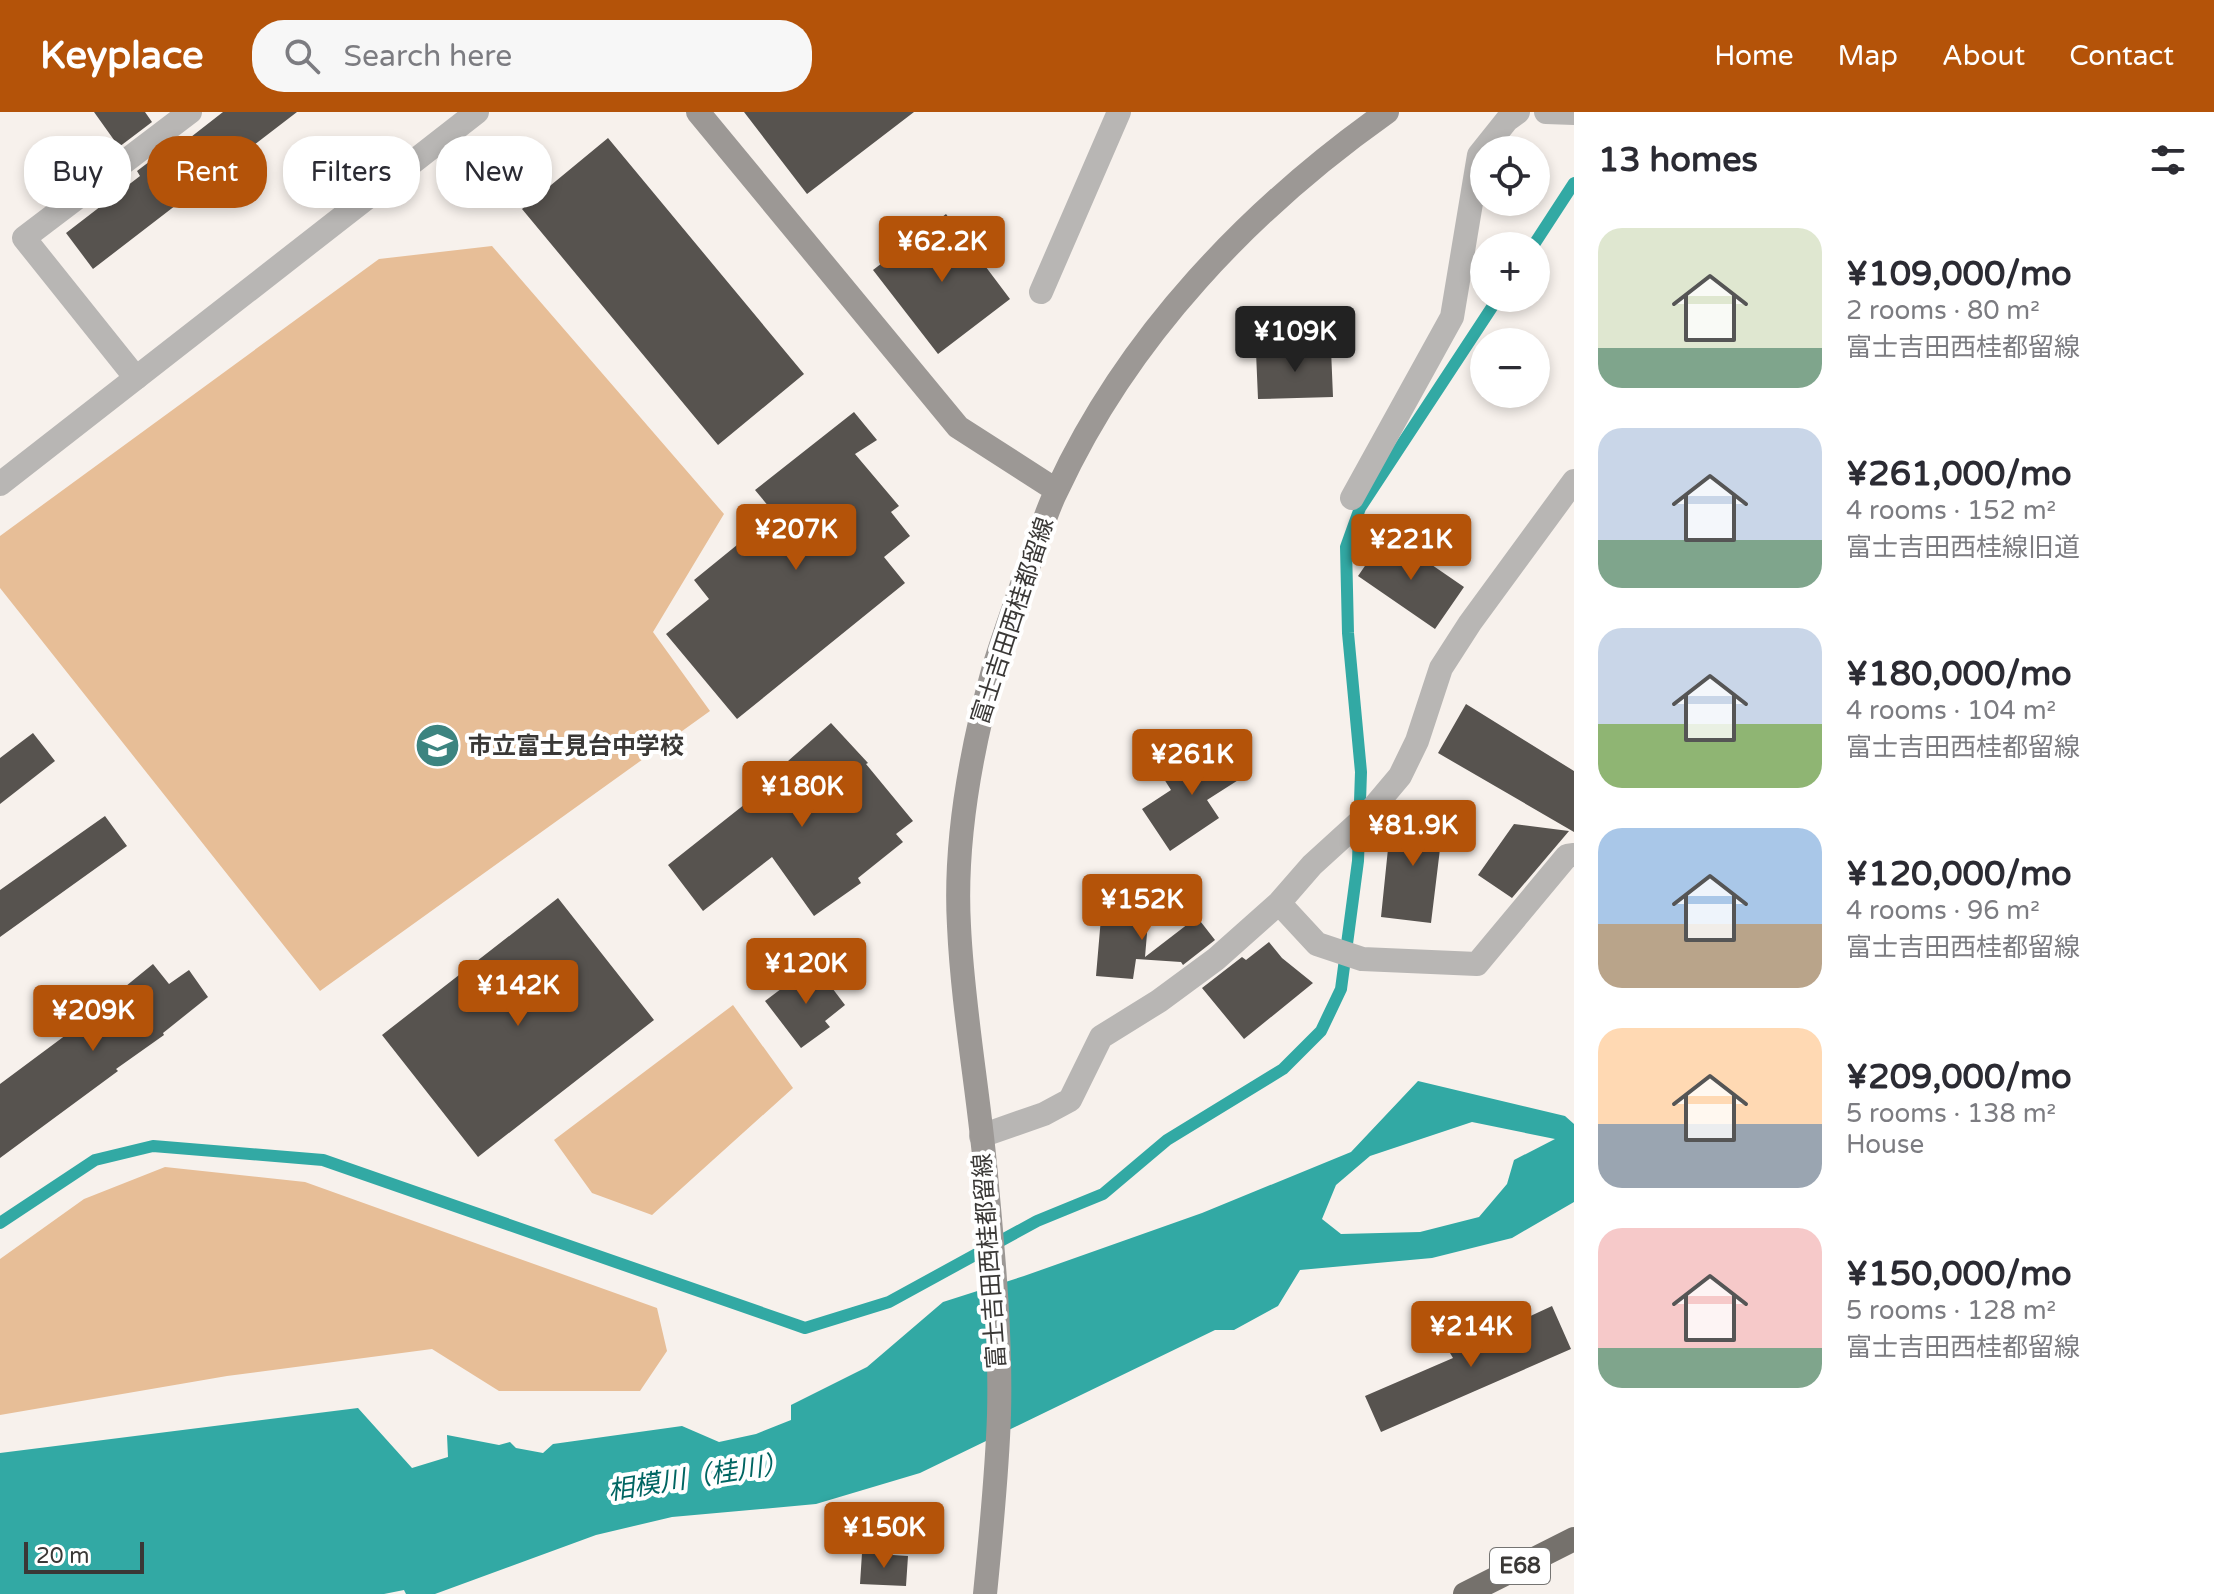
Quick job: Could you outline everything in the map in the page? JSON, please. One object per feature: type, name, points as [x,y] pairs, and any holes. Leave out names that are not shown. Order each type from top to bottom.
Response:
[{"type":"highway","name":"E68","points":[[1465,1594],[1574,1539]]},
{"type":"main road","points":[[698,112],[958,427],[1056,490]]},
{"type":"main road","name":"富士吉田西桂都留線","points":[[985,1594],[997,1471],[996,1302],[987,1181],[958,922],[962,834],[976,731],[1006,627],[1056,490],[1104,404],[1168,313],[1232,242],[1325,157],[1387,112]]},
{"type":"street","points":[[136,378],[24,238],[190,112]]},
{"type":"street","points":[[0,484],[477,112]]},
{"type":"street","points":[[1041,292],[1119,112]]},
{"type":"street","points":[[1352,498],[1452,317],[1479,155],[1507,120],[1518,112]]},
{"type":"street","points":[[1546,112],[1574,113]]},
{"type":"street","points":[[981,1136],[1044,1114],[1070,1100],[1101,1037],[1159,1001],[1216,959],[1279,903],[1368,814],[1400,776],[1417,741],[1441,668],[1470,623],[1574,481]]},
{"type":"street","points":[[1279,903],[1317,944],[1362,959],[1477,964],[1567,856],[1574,855]]},
{"type":"shaded area","points":[[492,246],[724,514],[653,632],[710,711],[320,991],[0,588],[0,536],[379,259]]},
{"type":"shaded area","points":[[733,1005],[793,1088],[652,1215],[592,1193],[554,1140]]},
{"type":"shaded area","points":[[165,1167],[305,1182],[657,1308],[667,1351],[640,1391],[499,1391],[432,1349],[227,1376],[0,1415],[0,1259],[84,1199]]},
{"type":"water","name":"相模川（桂川）","points":[[1418,1081],[1565,1116],[1574,1124],[1574,1202],[1512,1238],[1432,1258],[1300,1270],[1278,1306],[1234,1330],[1215,1330],[920,1473],[816,1504],[672,1517],[596,1535],[435,1594],[406,1594],[404,1590],[384,1594],[0,1594],[0,1453],[358,1408],[412,1468],[448,1457],[447,1435],[499,1445],[510,1442],[516,1448],[543,1453],[553,1444],[682,1426],[719,1442],[756,1434],[791,1420],[791,1405],[867,1367],[943,1302],[1202,1213],[1351,1152]],"holes":[[[1472,1122],[1555,1139],[1514,1160],[1507,1184],[1479,1217],[1420,1232],[1341,1234],[1322,1219],[1336,1185],[1370,1156]]]},
{"type":"building","points":[[94,112],[145,112],[152,122],[131,138],[111,136]]},
{"type":"building","points":[[223,112],[297,112],[266,136],[192,136]]},
{"type":"building","points":[[744,112],[914,112],[807,194]]},
{"type":"building","points":[[608,138],[804,374],[718,445],[522,209],[552,208],[552,184]]},
{"type":"building","points":[[147,163],[147,208],[172,208],[93,269],[66,233],[98,208],[131,208],[131,183],[140,176],[137,171]]},
{"type":"building","points":[[946,214],[1010,299],[938,354],[873,270]]},
{"type":"building","points":[[1331,349],[1333,397],[1258,399],[1256,352]]},
{"type":"building","points":[[854,412],[877,440],[855,454],[899,506],[891,512],[910,536],[884,557],[905,583],[737,719],[666,634],[709,599],[694,580],[775,514],[755,490]]},
{"type":"building","points":[[1387,534],[1464,587],[1435,629],[1358,576]]},
{"type":"building","points":[[1466,704],[1574,771],[1574,832],[1438,753]]},
{"type":"building","points":[[831,723],[868,763],[913,821],[896,834],[903,842],[858,878],[861,883],[814,916],[772,857],[703,911],[668,865],[783,774],[779,769]]},
{"type":"building","points":[[33,733],[55,761],[0,804],[0,758]]},
{"type":"building","points":[[1221,743],[1243,777],[1207,800],[1219,818],[1170,851],[1142,809],[1171,790],[1164,779]]},
{"type":"building","points":[[1405,811],[1444,816],[1431,923],[1381,917],[1389,839]]},
{"type":"building","points":[[105,816],[127,846],[0,937],[0,890]]},
{"type":"building","points":[[1514,824],[1569,831],[1512,898],[1478,875]]},
{"type":"building","points":[[558,898],[654,1020],[478,1157],[382,1035]]},
{"type":"building","points":[[1102,906],[1149,910],[1145,957],[1197,917],[1215,940],[1183,965],[1181,962],[1136,959],[1133,979],[1096,976]]},
{"type":"building","points":[[1269,942],[1282,958],[1313,983],[1244,1039],[1202,988],[1242,957],[1246,960]]},
{"type":"building","points":[[153,964],[169,984],[189,970],[208,997],[164,1035],[116,1069],[118,1071],[0,1158],[0,1084],[117,997],[115,995]]},
{"type":"building","points":[[814,964],[845,1005],[825,1021],[830,1027],[801,1048],[765,1001]]},
{"type":"building","points":[[1552,1306],[1571,1349],[1381,1432],[1365,1396],[1453,1358],[1450,1353]]},
{"type":"building","points":[[862,1553],[908,1556],[906,1586],[860,1584]]},
{"type":"waterway","points":[[1542,232],[1574,183]]},
{"type":"waterway","points":[[0,1223],[95,1160],[153,1146],[323,1160],[805,1328],[889,1302],[1037,1221],[1103,1194],[1167,1140],[1283,1069],[1321,1031],[1341,989],[1358,861],[1361,772],[1348,633],[1346,547],[1360,508],[1489,312]]},
{"type":"place","name":"市立富士見台中学校","points":[[437,746]]}]
